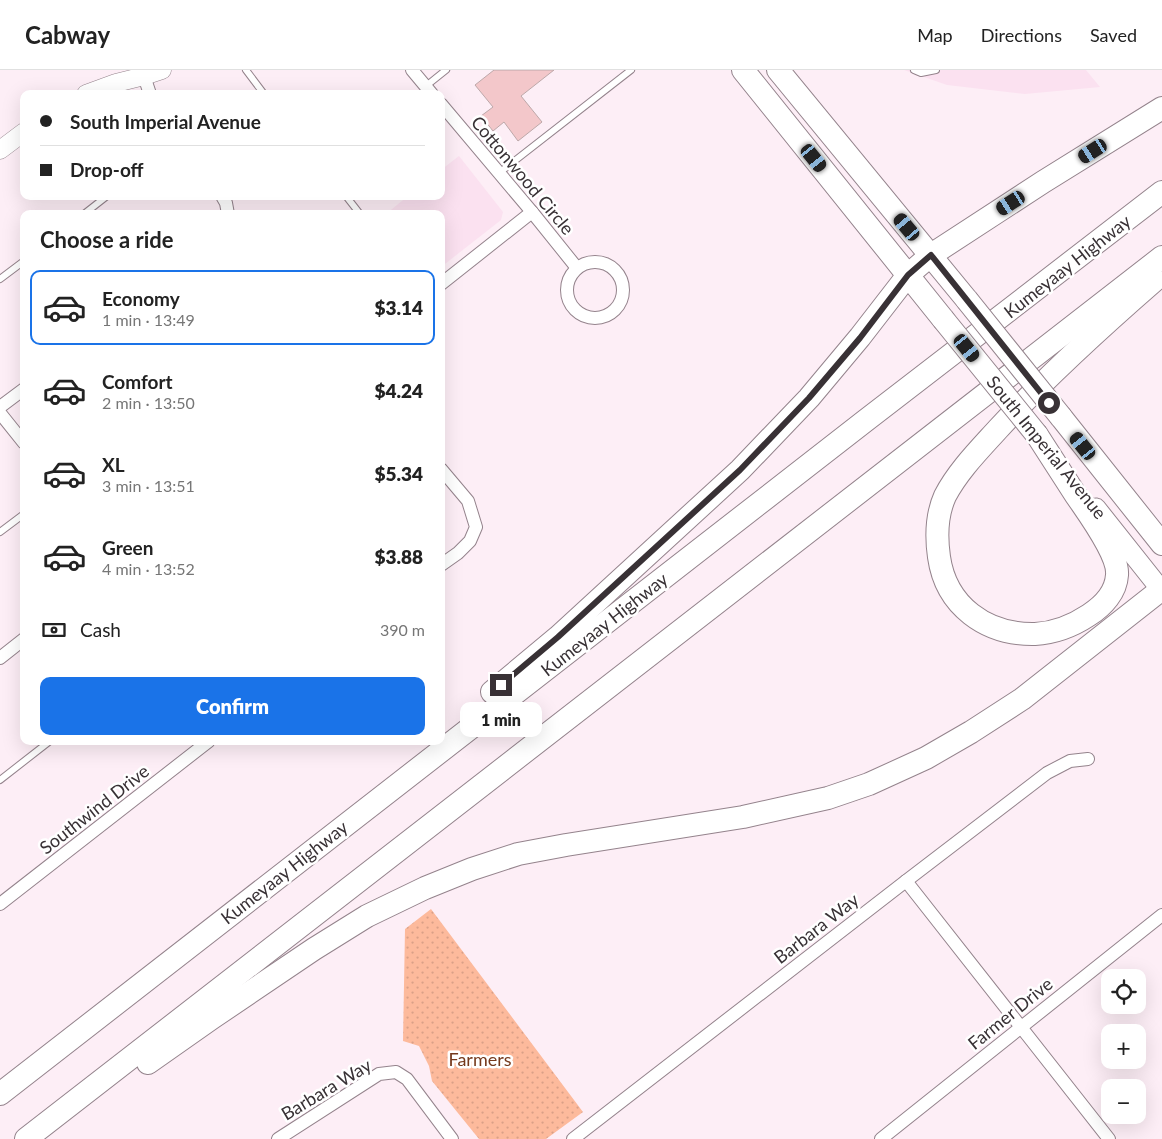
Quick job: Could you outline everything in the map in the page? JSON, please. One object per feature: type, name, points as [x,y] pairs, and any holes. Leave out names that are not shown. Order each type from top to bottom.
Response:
[{"type":"highway","name":"South Imperial Avenue","points":[[743,70],[1037,435]]},
{"type":"highway","name":"South Imperial Avenue","points":[[778,70],[931,255],[1162,544]]},
{"type":"highway","points":[[445,731],[558,637],[740,470],[809,398],[860,338],[908,275],[931,255],[1162,108]]},
{"type":"highway","name":"Kumeyaay Highway","points":[[0,1094],[872,415],[1162,192]]},
{"type":"highway","points":[[26,1139],[1162,257]]},
{"type":"highway","points":[[1037,435],[1097,528],[1118,569],[1113,591],[1097,610],[1066,627],[1036,634],[1012,631],[990,625],[965,610],[956,599],[948,586],[937,546],[937,520],[940,508],[962,471],[1027,398],[1162,274]]},
{"type":"highway","points":[[71,1104],[114,1088],[161,1053],[314,949],[367,916],[424,888],[472,869],[518,854],[743,817],[828,798],[869,784],[926,758],[971,732],[1022,698],[1162,590]]},
{"type":"highway","points":[[321,843],[359,801],[428,745]]},
{"type":"main road","name":"South Imperial Avenue","points":[[1037,435],[1162,590]]},
{"type":"street","points":[[98,90],[162,70]]},
{"type":"street","points":[[412,70],[429,90]]},
{"type":"street","points":[[144,76],[149,90]]},
{"type":"street","name":"Cottonwood Circle","points":[[445,109],[577,268]]},
{"type":"street","points":[[0,150],[20,135]]},
{"type":"street","points":[[445,281],[532,212]]},
{"type":"street","points":[[595,262],[605,263],[616,271],[622,280],[624,289],[623,298],[619,306],[612,313],[600,319],[593,319],[576,312],[570,304],[567,289],[569,279],[577,268],[595,262]]},
{"type":"street","points":[[0,407],[20,392]]},
{"type":"street","points":[[0,413],[20,438]]},
{"type":"street","points":[[445,474],[468,502],[476,527],[470,541],[445,562]]},
{"type":"street","points":[[0,658],[20,642]]},
{"type":"street","name":"Southwind Drive","points":[[0,904],[204,745]]},
{"type":"street","name":"Barbara Way","points":[[573,1139],[1047,773],[1070,761],[1088,759]]},
{"type":"street","points":[[906,881],[1109,1139]]},
{"type":"street","name":"Farmer Drive","points":[[880,1139],[1162,915]]},
{"type":"street","name":"Barbara Way","points":[[278,1139],[380,1074],[396,1072],[407,1079],[452,1139]]},
{"type":"lane","points":[[246,70],[261,90]]},
{"type":"lane","points":[[429,90],[446,70]]},
{"type":"lane","points":[[499,173],[631,70]]},
{"type":"lane","points":[[914,70],[920,74],[936,70]]},
{"type":"lane","points":[[89,210],[102,200]]},
{"type":"lane","points":[[0,279],[20,264]]},
{"type":"lane","points":[[0,532],[20,517]]},
{"type":"lane","points":[[0,780],[45,745]]},
{"type":"shaded area","points":[[904,70],[1086,70],[1100,87],[1025,94],[947,85]]},
{"type":"shaded area","points":[[459,156],[503,212],[501,220],[445,264],[445,210],[391,210],[403,200],[445,200],[445,167]]},
{"type":"green space","name":"Farmers","points":[[431,909],[583,1112],[546,1139],[479,1139],[432,1081],[429,1066],[419,1046],[403,1041],[405,929]]},
{"type":"building","points":[[494,70],[554,70],[521,96],[542,122],[518,141],[504,122],[493,131],[481,116],[493,107],[475,85]]},
{"type":"route","points":[[501,685],[558,637],[762,448],[809,398],[860,338],[908,275],[931,255],[1049,403]]}]
